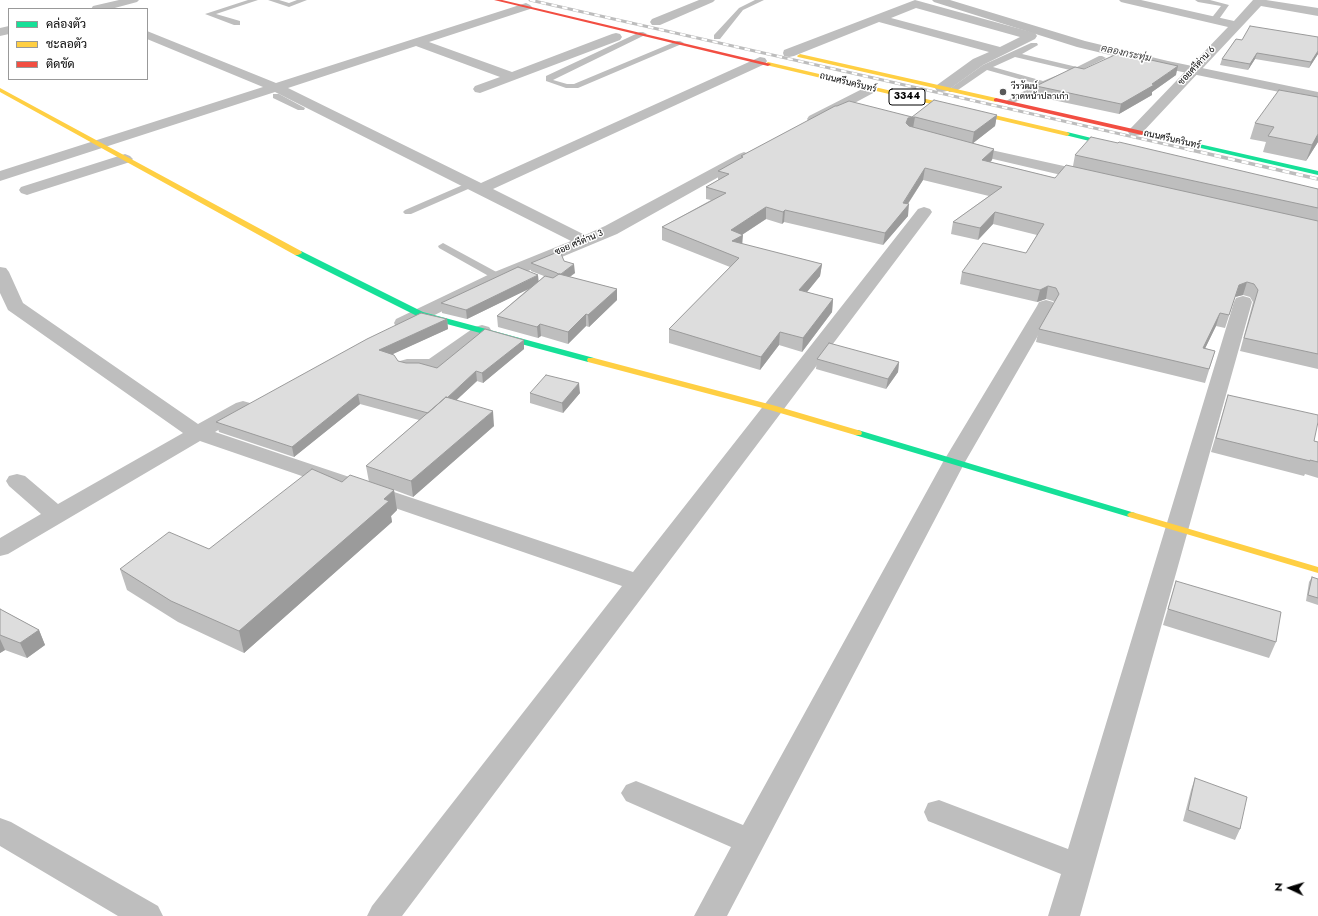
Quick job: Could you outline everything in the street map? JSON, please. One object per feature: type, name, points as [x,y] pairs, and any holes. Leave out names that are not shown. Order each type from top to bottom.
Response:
[{"type":"main road","name":"ถนนศรีนครินทร์","points":[[496,0],[1125,148]]},
{"type":"main road","points":[[653,21],[671,26]]},
{"type":"main road","points":[[713,36],[731,40]]},
{"type":"main road","name":"ถนนศรีนครินทร์","points":[[781,53],[1318,173]]},
{"type":"main road","points":[[760,61],[781,53]]},
{"type":"main road","points":[[0,90],[289,249],[420,314],[773,408],[1318,570]]},
{"type":"street","points":[[101,8],[133,0]]},
{"type":"street","points":[[653,21],[709,0]]},
{"type":"street","points":[[1125,0],[1236,25]]},
{"type":"street","points":[[1258,1],[1318,12]]},
{"type":"street","name":"ซอยศรีด่าน 6","points":[[1135,132],[1258,1]]},
{"type":"street","points":[[781,53],[915,4],[1031,36],[978,62],[947,89]]},
{"type":"street","points":[[0,176],[98,144],[276,92],[416,42],[526,7]]},
{"type":"street","points":[[878,18],[1001,51]]},
{"type":"street","points":[[1162,21],[1209,19]]},
{"type":"street","points":[[148,35],[306,106],[585,241]]},
{"type":"street","points":[[480,89],[616,37]]},
{"type":"street","points":[[416,42],[511,76]]},
{"type":"street","points":[[476,187],[760,61]]},
{"type":"street","points":[[803,125],[870,89]]},
{"type":"street","points":[[951,144],[1036,171],[1102,180]]},
{"type":"street","name":"ซอย ศรีด่าน 3","points":[[387,330],[498,277],[522,273],[585,241],[611,230],[762,148]]},
{"type":"street","points":[[27,190],[125,159]]},
{"type":"street","points":[[383,916],[924,212]]},
{"type":"street","points":[[0,272],[7,309],[197,433],[638,583]]},
{"type":"street","points":[[1064,916],[1243,302]]},
{"type":"street","points":[[710,916],[954,462],[1046,306]]},
{"type":"street","points":[[407,364],[434,365],[482,331]]},
{"type":"street","points":[[0,548],[197,433],[259,399]]},
{"type":"street","points":[[17,481],[57,515]]},
{"type":"street","points":[[636,793],[750,842]]},
{"type":"street","points":[[938,812],[1078,867]]},
{"type":"street","points":[[0,831],[147,916]]},
{"type":"lane","points":[[236,22],[209,14],[255,0]]},
{"type":"lane","points":[[270,0],[289,5],[304,0]]},
{"type":"lane","points":[[713,36],[732,21],[741,9],[761,0]]},
{"type":"lane","points":[[1198,0],[1226,5],[1209,19]]},
{"type":"lane","points":[[643,34],[549,78],[550,81],[566,86],[575,86],[680,43]]},
{"type":"lane","points":[[947,89],[1034,45]]},
{"type":"lane","points":[[1014,54],[1077,69]]},
{"type":"lane","points":[[1009,103],[1044,84],[1102,58]]},
{"type":"lane","points":[[986,68],[1044,84]]},
{"type":"lane","points":[[287,112],[306,106]]},
{"type":"lane","points":[[408,212],[476,187]]},
{"type":"lane","points":[[443,246],[498,277]]},
{"type":"building","points":[[1250,26],[1318,37],[1318,51],[1311,62],[1257,53],[1250,64],[1222,59],[1236,39],[1242,40]]},
{"type":"building","points":[[1119,53],[1178,66],[1152,84],[1154,85],[1121,104],[1036,86],[1075,67],[1084,69]]},
{"type":"building","points":[[1279,90],[1318,97],[1318,134],[1312,145],[1268,136],[1274,127],[1255,123]]},
{"type":"building","points":[[934,100],[997,115],[974,132],[915,117],[908,118],[906,123],[909,126],[994,149],[982,160],[1055,178],[1066,165],[1318,221],[1318,354],[1244,338],[1258,290],[1254,284],[1247,282],[1239,285],[1229,315],[1220,313],[1203,348],[1215,351],[1209,369],[1039,329],[1059,294],[1056,288],[1048,286],[1040,290],[962,272],[983,243],[1026,253],[1044,224],[995,212],[980,228],[953,222],[1002,187],[925,168],[903,203],[909,204],[885,233],[785,210],[783,212],[766,207],[731,230],[743,235],[732,241],[822,264],[799,290],[833,299],[803,338],[780,332],[761,357],[669,329],[739,258],[662,227],[726,193],[706,187],[729,174],[718,171],[743,157],[741,156],[835,106],[849,101],[912,117]]},
{"type":"building","points":[[1091,137],[1119,142],[1318,189],[1318,208],[1075,155]]},
{"type":"building","points":[[560,251],[564,261],[574,264],[561,274],[531,263]]},
{"type":"building","points":[[518,267],[538,275],[466,310],[441,303]]},
{"type":"building","points":[[559,274],[617,289],[588,315],[586,314],[568,332],[540,324],[537,327],[497,316],[545,276],[553,278]]},
{"type":"building","points":[[421,313],[447,319],[379,350],[394,355],[398,361],[406,363],[419,363],[437,368],[485,329],[524,340],[482,373],[476,371],[447,398],[446,397],[428,413],[358,394],[292,447],[216,422],[367,339]]},
{"type":"building","points":[[829,343],[899,362],[888,379],[817,359]]},
{"type":"building","points":[[546,375],[579,383],[562,403],[530,393]]},
{"type":"building","points":[[1228,395],[1318,415],[1314,441],[1318,442],[1318,462],[1216,438]]},
{"type":"building","points":[[446,397],[493,411],[411,481],[366,466]]},
{"type":"building","points":[[312,469],[342,482],[350,475],[394,490],[384,499],[389,501],[239,631],[171,601],[120,569],[169,532],[209,549]]},
{"type":"building","points":[[1312,577],[1318,579],[1318,598],[1308,595]]},
{"type":"building","points":[[1176,581],[1281,612],[1276,642],[1168,609]]},
{"type":"building","points":[[0,609],[39,630],[20,643],[0,635]]},
{"type":"building","points":[[1195,778],[1247,797],[1240,829],[1188,810]]},
{"type":"waterway","name":"คลองกระทุ่ม","points":[[938,0],[1081,44],[1168,65],[1318,96]]},
{"type":"railway","points":[[530,0],[1191,150]]},
{"type":"railway","points":[[1187,149],[1318,179]]},
{"type":"traffic: fast","points":[[1142,133],[1318,173]]},
{"type":"traffic: fast","points":[[1067,134],[1118,146]]},
{"type":"traffic: fast","points":[[298,253],[420,314],[591,360]]},
{"type":"traffic: fast","points":[[858,433],[1132,515]]},
{"type":"traffic: slow","points":[[800,56],[996,100]]},
{"type":"traffic: slow","points":[[768,64],[1067,134]]},
{"type":"traffic: slow","points":[[0,90],[298,253]]},
{"type":"traffic: slow","points":[[591,360],[773,408],[858,433]]},
{"type":"traffic: slow","points":[[1132,515],[1318,570]]},
{"type":"traffic: jam","points":[[496,0],[768,64]]},
{"type":"traffic: jam","points":[[996,100],[1142,133]]},
{"type":"place","name":"วีรวัฒน์ ราดหน้าปลาเก๋า","points":[[1003,92]]}]
